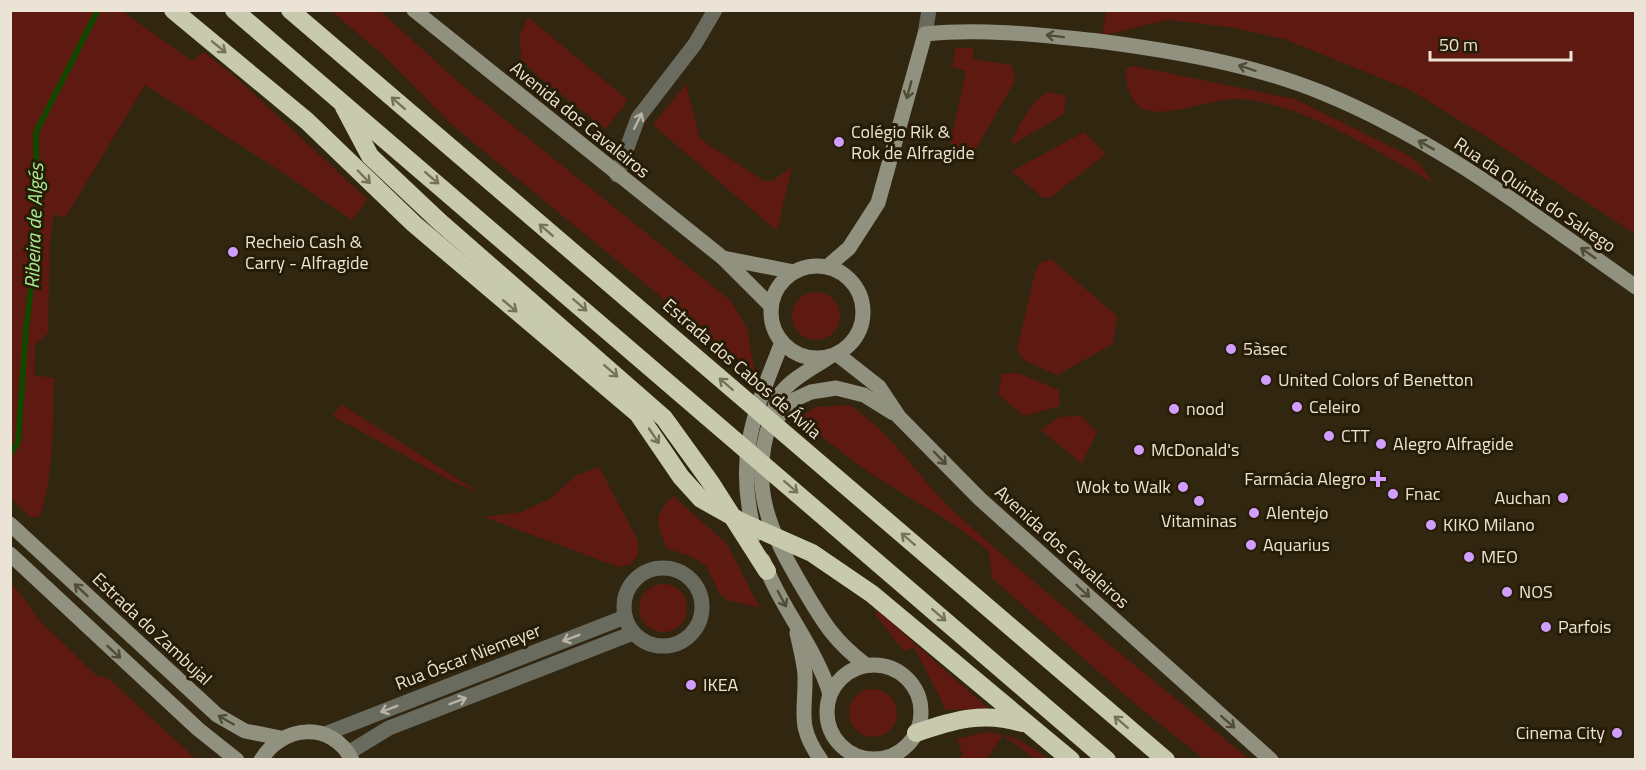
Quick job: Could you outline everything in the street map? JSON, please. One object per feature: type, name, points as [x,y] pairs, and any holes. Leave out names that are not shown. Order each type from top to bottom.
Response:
[{"type":"highway","points":[[173,10],[308,121],[414,224],[631,408],[649,428],[681,477],[701,499],[742,522],[812,553],[838,570],[885,604],[1071,759]]},
{"type":"highway","points":[[234,10],[1107,759]]},
{"type":"highway","name":"Estrada dos Cabos de Ávila","points":[[290,10],[1166,759]]},
{"type":"highway","points":[[340,99],[370,156],[440,222],[664,418],[711,483],[767,571]]},
{"type":"highway","points":[[916,733],[950,721],[991,716],[1029,725]]},
{"type":"street","name":"Avenida dos Cavaleiros","points":[[414,10],[723,258],[771,306]]},
{"type":"street","points":[[617,175],[638,118],[695,44],[715,10]]},
{"type":"street","points":[[827,267],[849,248],[878,203],[925,34],[929,10]]},
{"type":"street","name":"Rua da Quinta do Salrego","points":[[925,34],[976,32],[1042,34],[1117,44],[1237,65],[1322,93],[1366,113],[1473,171],[1635,287]]},
{"type":"street","name":"Avenida dos Cavaleiros","points":[[723,258],[794,272]]},
{"type":"street","points":[[833,356],[803,357],[782,342],[775,331],[771,306],[775,292],[794,272],[816,266],[827,267],[847,276],[856,286],[864,311],[857,336],[833,356],[795,379],[767,432],[762,452],[761,480],[769,523],[781,551],[828,630],[842,647],[866,665]]},
{"type":"street","points":[[782,342],[766,383],[747,444],[744,479],[748,512],[767,571],[823,669],[830,694],[827,718],[830,729],[846,754],[870,759],[896,756],[908,745],[916,733],[921,712],[916,690],[907,678],[895,670],[881,665],[866,665],[844,675],[830,694]]},
{"type":"street","name":"Avenida dos Cavaleiros","points":[[833,356],[879,387],[899,417],[980,499],[1271,759]]},
{"type":"street","points":[[785,398],[836,388],[864,395],[899,417]]},
{"type":"street","name":"Estrada do Zambujal","points":[[10,524],[217,715],[245,731],[281,738]]},
{"type":"street","points":[[10,554],[198,729],[237,759]]},
{"type":"street","points":[[670,568],[681,571],[698,587],[703,609],[695,631],[686,639],[676,644],[653,645],[633,633],[623,608],[627,590],[635,579],[645,572],[670,568]]},
{"type":"street","name":"Rua Óscar Niemeyer","points":[[325,734],[625,616]]},
{"type":"street","points":[[796,625],[805,675],[802,718],[809,742],[821,759]]},
{"type":"street","name":"Rua Óscar Niemeyer","points":[[350,756],[389,728],[633,633]]},
{"type":"street","points":[[261,759],[268,748],[281,738],[303,731],[325,734],[338,742],[350,756]]},
{"type":"shaded area","points":[[10,11],[122,11],[192,61],[204,52],[239,80],[367,199],[352,220],[273,166],[145,85],[65,218],[54,214],[50,241],[48,333],[35,345],[34,375],[54,378],[50,468],[48,486],[39,517],[30,517],[11,498]]},
{"type":"shaded area","points":[[331,11],[380,11],[463,86],[731,301],[747,328],[755,374],[451,124],[382,54]]},
{"type":"shaded area","points":[[1106,11],[1635,11],[1635,234],[1410,90],[1284,39],[1229,27],[1167,20],[1102,36]]},
{"type":"shaded area","points":[[528,17],[628,100],[606,129],[539,77],[521,59],[520,35]]},
{"type":"shaded area","points":[[956,47],[974,49],[973,59],[1012,65],[1015,81],[969,161],[950,144],[966,71],[952,67]]},
{"type":"shaded area","points":[[1133,66],[1295,99],[1406,154],[1421,165],[1433,183],[1338,130],[1286,109],[1261,102],[1237,99],[1164,112],[1143,109],[1135,102],[1127,85],[1126,69]]},
{"type":"shaded area","points":[[686,84],[700,139],[764,181],[772,181],[792,167],[777,231],[653,125]]},
{"type":"shaded area","points":[[1049,92],[1066,96],[1064,114],[1014,144],[1011,141],[1027,113],[1037,100]]},
{"type":"shaded area","points":[[1084,132],[1106,154],[1051,197],[1043,198],[1012,171]]},
{"type":"shaded area","points":[[1051,259],[1117,316],[1113,344],[1057,375],[1024,360],[1017,350],[1035,272],[1040,263]]},
{"type":"shaded area","points":[[811,292],[821,292],[836,302],[840,316],[839,325],[830,336],[821,340],[811,340],[796,330],[792,321],[792,311],[802,296]]},
{"type":"shaded area","points":[[1018,373],[1059,390],[1060,406],[1024,416],[998,394],[1002,374]]},
{"type":"shaded area","points":[[341,404],[480,493],[451,481],[333,416]]},
{"type":"shaded area","points":[[849,405],[880,430],[932,489],[995,548],[1249,759],[1204,759],[1140,708],[992,578],[989,551],[953,524],[871,474],[798,419],[816,407]]},
{"type":"shaded area","points":[[1081,416],[1097,432],[1082,464],[1041,430],[1059,417]]},
{"type":"shaded area","points":[[599,467],[638,540],[638,555],[630,565],[618,567],[484,517],[521,512],[551,498],[577,475]]},
{"type":"shaded area","points":[[673,496],[727,544],[760,608],[727,600],[720,594],[706,566],[694,558],[666,548],[658,520],[662,510]]},
{"type":"shaded area","points":[[11,582],[41,622],[96,675],[109,679],[196,759],[11,759]]},
{"type":"shaded area","points":[[658,584],[668,584],[683,594],[687,608],[686,617],[677,628],[668,632],[658,632],[643,622],[639,613],[639,603],[649,588]]},
{"type":"shaded area","points":[[878,611],[989,709],[946,710],[914,647],[904,651],[875,614]]},
{"type":"shaded area","points":[[868,689],[878,689],[893,699],[897,713],[896,722],[887,733],[878,737],[868,737],[853,727],[849,718],[849,708],[859,693]]},
{"type":"shaded area","points":[[985,732],[1004,735],[1019,740],[1048,759],[1035,759],[1003,735],[987,759],[957,759],[963,756],[957,739]]},
{"type":"waterway","name":"Ribeira de Algés","points":[[10,454],[18,442],[26,329],[37,238],[36,132],[98,10]]},
{"type":"place","name":"Colégio Rik & Rok de Alfragide","points":[[839,142]]},
{"type":"place","name":"Recheio Cash & Carry - Alfragide","points":[[233,252]]},
{"type":"place","name":"5àsec","points":[[1231,349]]},
{"type":"place","name":"United Colors of Benetton","points":[[1266,380]]},
{"type":"place","name":"Celeiro","points":[[1297,407]]},
{"type":"place","name":"nood","points":[[1174,409]]},
{"type":"place","name":"CTT","points":[[1329,436]]},
{"type":"place","name":"Alegro Alfragide","points":[[1381,444]]},
{"type":"place","name":"McDonald's","points":[[1139,450]]},
{"type":"place","name":"Farmácia Alegro","points":[[1378,479]]},
{"type":"place","name":"Wok to Walk","points":[[1183,487]]},
{"type":"place","name":"Fnac","points":[[1393,494]]},
{"type":"place","name":"Auchan","points":[[1563,498]]},
{"type":"place","name":"Vitaminas","points":[[1199,501]]},
{"type":"place","name":"Alentejo","points":[[1254,513]]},
{"type":"place","name":"KIKO Milano","points":[[1431,525]]},
{"type":"place","name":"Aquarius","points":[[1251,545]]},
{"type":"place","name":"MEO","points":[[1469,557]]},
{"type":"place","name":"NOS","points":[[1507,592]]},
{"type":"place","name":"Parfois","points":[[1546,627]]},
{"type":"place","name":"IKEA","points":[[691,685]]},
{"type":"place","name":"Cinema City","points":[[1617,733]]}]
